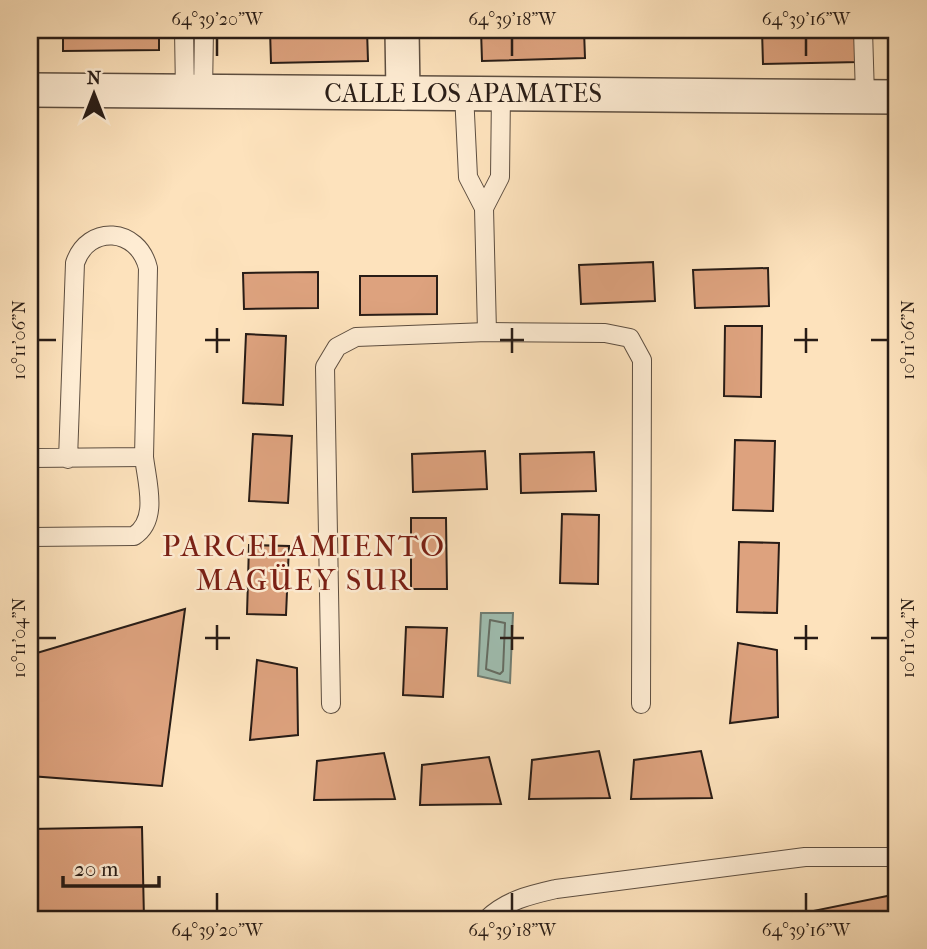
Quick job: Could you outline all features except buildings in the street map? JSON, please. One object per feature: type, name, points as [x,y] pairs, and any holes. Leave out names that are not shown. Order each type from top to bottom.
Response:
[{"type":"street","points":[[402,30],[403,93]]},
{"type":"street","name":"CALLE LOS APAMATES","points":[[30,90],[881,97]]},
{"type":"lane","points":[[184,30],[194,92]]},
{"type":"lane","points":[[194,92],[204,30]]},
{"type":"lane","points":[[863,30],[881,97]]},
{"type":"lane","points":[[464,93],[468,177],[484,208],[487,332]]},
{"type":"lane","points":[[484,208],[500,177],[501,93]]},
{"type":"lane","points":[[30,537],[134,536],[143,530],[150,510],[145,457],[148,268],[145,254],[135,243],[120,236],[108,236],[80,249],[75,263],[68,458]]},
{"type":"lane","points":[[331,704],[325,367],[337,347],[356,337],[487,332],[605,333],[630,338],[642,360],[641,704]]},
{"type":"lane","points":[[30,458],[145,457]]},
{"type":"lane","points":[[487,919],[499,908],[521,897],[556,889],[805,857],[897,857]]},
{"type":"water","points":[[481,613],[513,613],[510,683],[478,676]]},
{"type":"district","name":"PARCELAMIENTO MAGÜEY SUR","points":[[304,563]]}]
